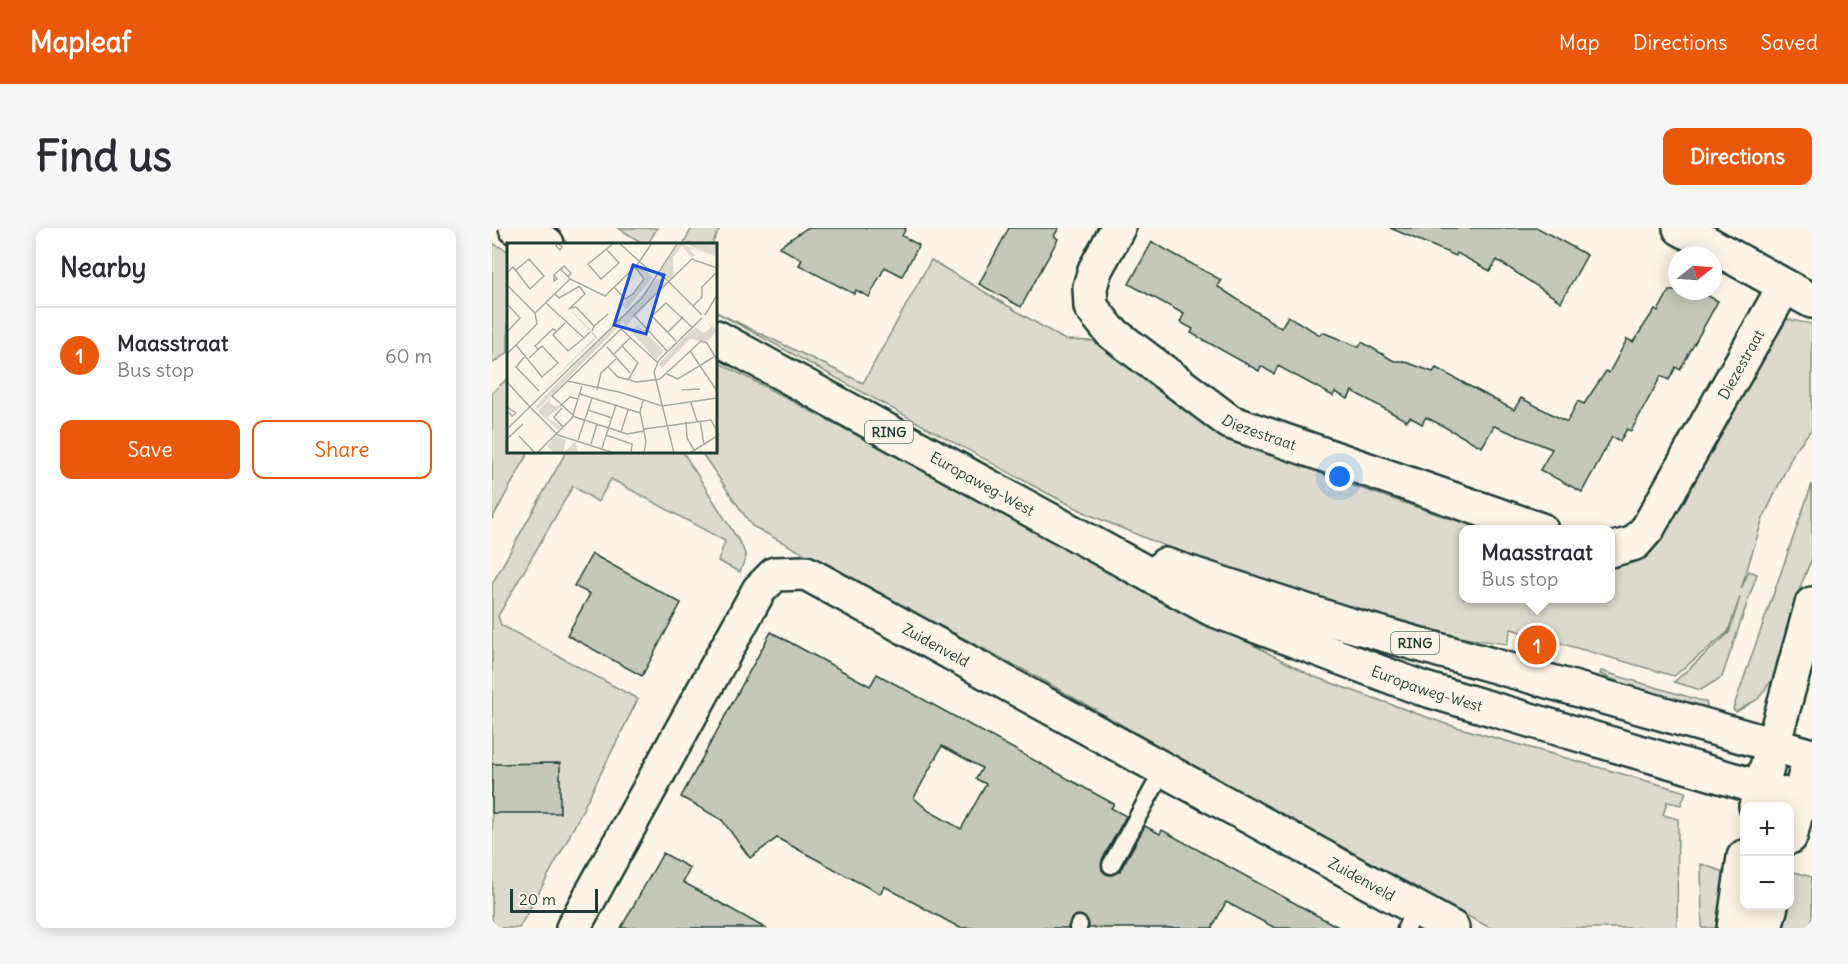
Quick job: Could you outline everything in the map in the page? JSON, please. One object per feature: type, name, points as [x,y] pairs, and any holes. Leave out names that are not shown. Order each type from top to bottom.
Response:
[{"type":"street","points":[[516,228],[545,243]]},
{"type":"street","name":"Diezestraat","points":[[1118,228],[1095,270],[1090,287],[1091,307],[1111,332],[1230,422],[1527,525]]},
{"type":"street","points":[[1680,228],[1798,294]]},
{"type":"street","name":"Diezestraat","points":[[1615,549],[1635,543],[1648,528],[1798,294]]},
{"type":"street","name":"Europaweg-West","points":[[717,338],[1212,609],[1337,659],[1421,688],[1759,797],[1806,801]]},
{"type":"street","name":"Europaweg-West","points":[[1062,526],[1263,598],[1811,754]]},
{"type":"street","name":"Zuidenveld","points":[[573,928],[759,590],[775,574],[806,573],[1164,769],[1410,918],[1452,928]]},
{"type":"street","points":[[1759,797],[1812,604]]},
{"type":"street","points":[[1794,828],[1806,801],[1811,754]]},
{"type":"street","points":[[1734,928],[1740,885]]},
{"type":"street","points":[[1765,928],[1770,910]]},
{"type":"lane","points":[[1112,865],[1164,769]]},
{"type":"shaded area","points":[[618,228],[657,228],[649,243],[642,243]]},
{"type":"shaded area","points":[[692,228],[720,228],[712,243],[684,243]]},
{"type":"shaded area","points":[[492,243],[507,250],[507,353],[492,364]]},
{"type":"shaded area","points":[[931,260],[1065,340],[1093,341],[1227,437],[1357,487],[1469,525],[1459,525],[1459,603],[1615,603],[1615,567],[1639,561],[1657,545],[1781,318],[1812,324],[1812,429],[1795,450],[1762,521],[1741,589],[1749,571],[1757,574],[1722,677],[1701,690],[1674,682],[1729,633],[1740,597],[1728,632],[1674,676],[1511,629],[1507,644],[1434,634],[1218,567],[1090,515],[717,312],[863,383]]},
{"type":"shaded area","points":[[717,362],[1312,676],[1446,724],[1686,792],[1681,805],[1667,802],[1663,815],[1678,819],[1677,928],[1490,928],[1320,837],[1037,677],[752,526],[702,453],[717,453]]},
{"type":"shaded area","points":[[507,379],[507,453],[528,453],[492,519],[492,393]]},
{"type":"shaded area","points":[[565,453],[684,453],[742,546],[746,557],[740,572],[718,561],[725,541],[611,479],[598,502],[573,486],[498,616],[501,625],[638,699],[565,845],[519,928],[492,928],[492,584]]},
{"type":"shaded area","points":[[1812,484],[1812,558],[1801,585],[1775,676],[1758,699],[1736,712],[1733,709]]},
{"type":"shaded area","points":[[1601,671],[1706,702],[1710,716],[1677,706],[1600,674]]},
{"type":"shaded area","points":[[1701,864],[1727,873],[1718,928],[1702,928]]},
{"type":"shaded area","points":[[1795,872],[1812,877],[1812,928],[1780,928],[1785,910],[1794,910]]},
{"type":"building","points":[[807,228],[906,228],[902,236],[919,245],[902,276],[885,267],[869,297],[856,290],[854,294],[799,265],[802,260],[779,247]]},
{"type":"building","points":[[1009,228],[1059,228],[1054,236],[1058,239],[1021,307],[979,284]]},
{"type":"building","points":[[1390,228],[1538,228],[1587,255],[1561,302],[1497,260],[1490,271],[1457,253],[1456,256]]},
{"type":"building","points":[[1152,242],[1221,280],[1217,286],[1281,328],[1288,316],[1320,335],[1322,332],[1359,347],[1362,342],[1394,361],[1403,361],[1433,372],[1436,368],[1514,410],[1521,398],[1567,422],[1578,401],[1584,404],[1606,371],[1609,373],[1627,339],[1633,342],[1655,309],[1658,311],[1668,293],[1668,300],[1718,301],[1680,370],[1676,367],[1669,380],[1661,376],[1631,431],[1627,429],[1620,441],[1612,437],[1582,492],[1540,470],[1552,449],[1494,426],[1482,447],[1426,417],[1422,424],[1410,417],[1407,421],[1352,391],[1348,399],[1335,392],[1333,396],[1278,366],[1274,374],[1261,366],[1259,371],[1191,333],[1193,329],[1180,322],[1184,314],[1129,284]]},
{"type":"building","points":[[592,554],[681,603],[642,676],[567,635],[590,594],[574,586]]},
{"type":"building","points":[[771,632],[870,686],[877,674],[1114,804],[1111,808],[1126,816],[1102,860],[1102,870],[1106,874],[1112,875],[1120,871],[1145,826],[1160,834],[1162,830],[1340,928],[1275,928],[1226,902],[1212,928],[1089,928],[1087,919],[1077,915],[1072,918],[1068,928],[960,928],[884,886],[880,894],[777,838],[750,858],[722,820],[681,797]],"holes":[[[942,746],[982,768],[976,779],[986,784],[961,829],[929,811],[914,798]]]},
{"type":"building","points":[[560,763],[560,813],[492,813],[492,764]]},
{"type":"building","points":[[663,853],[690,868],[683,882],[765,928],[621,928]]},
{"type":"place","name":"Maasstraat","points":[[1537,645]]}]
